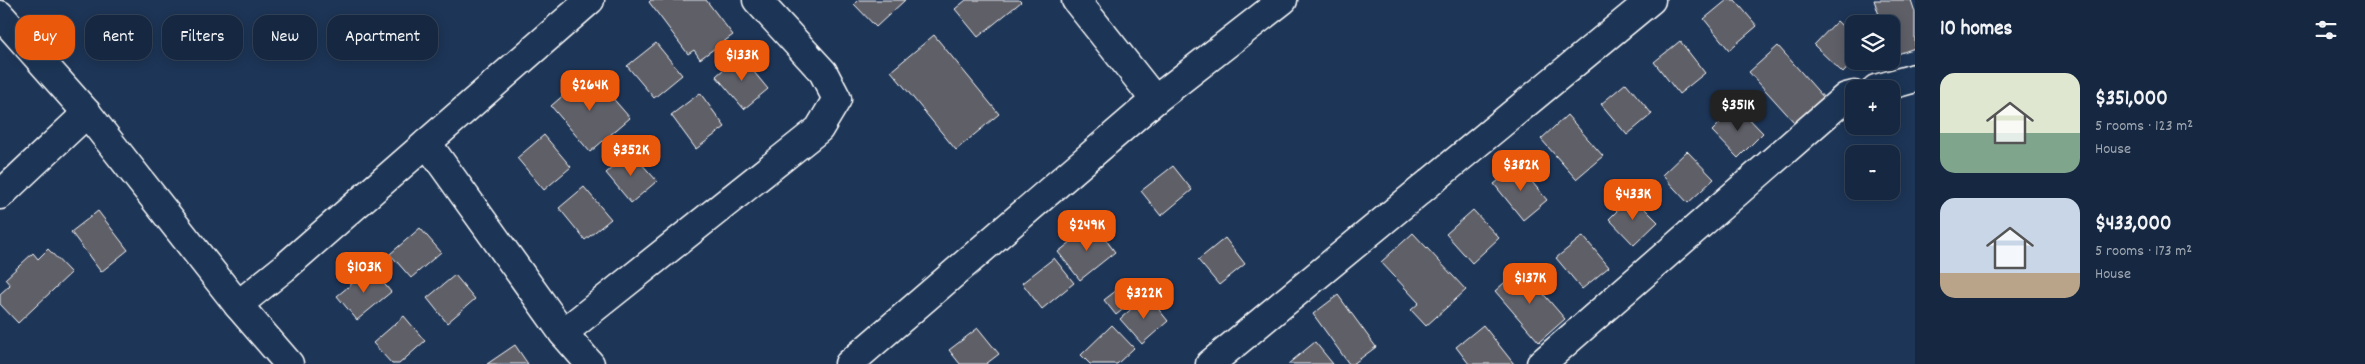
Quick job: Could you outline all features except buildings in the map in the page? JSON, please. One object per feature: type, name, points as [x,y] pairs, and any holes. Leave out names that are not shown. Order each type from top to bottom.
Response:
[{"type":"street","points":[[238,305],[284,268],[590,0]]},
{"type":"street","points":[[563,332],[819,129],[824,122],[837,99],[823,72],[757,0]]},
{"type":"street","points":[[1076,0],[1155,100]]},
{"type":"street","points":[[849,364],[1155,100],[1283,0]]},
{"type":"street","points":[[1210,364],[1651,0]]},
{"type":"street","points":[[0,15],[87,113],[238,305],[289,364]]},
{"type":"street","points":[[1900,82],[1915,78]]},
{"type":"street","points":[[1541,364],[1845,98]]},
{"type":"street","points":[[0,196],[87,113]]},
{"type":"street","points":[[426,143],[563,332],[590,364]]}]
